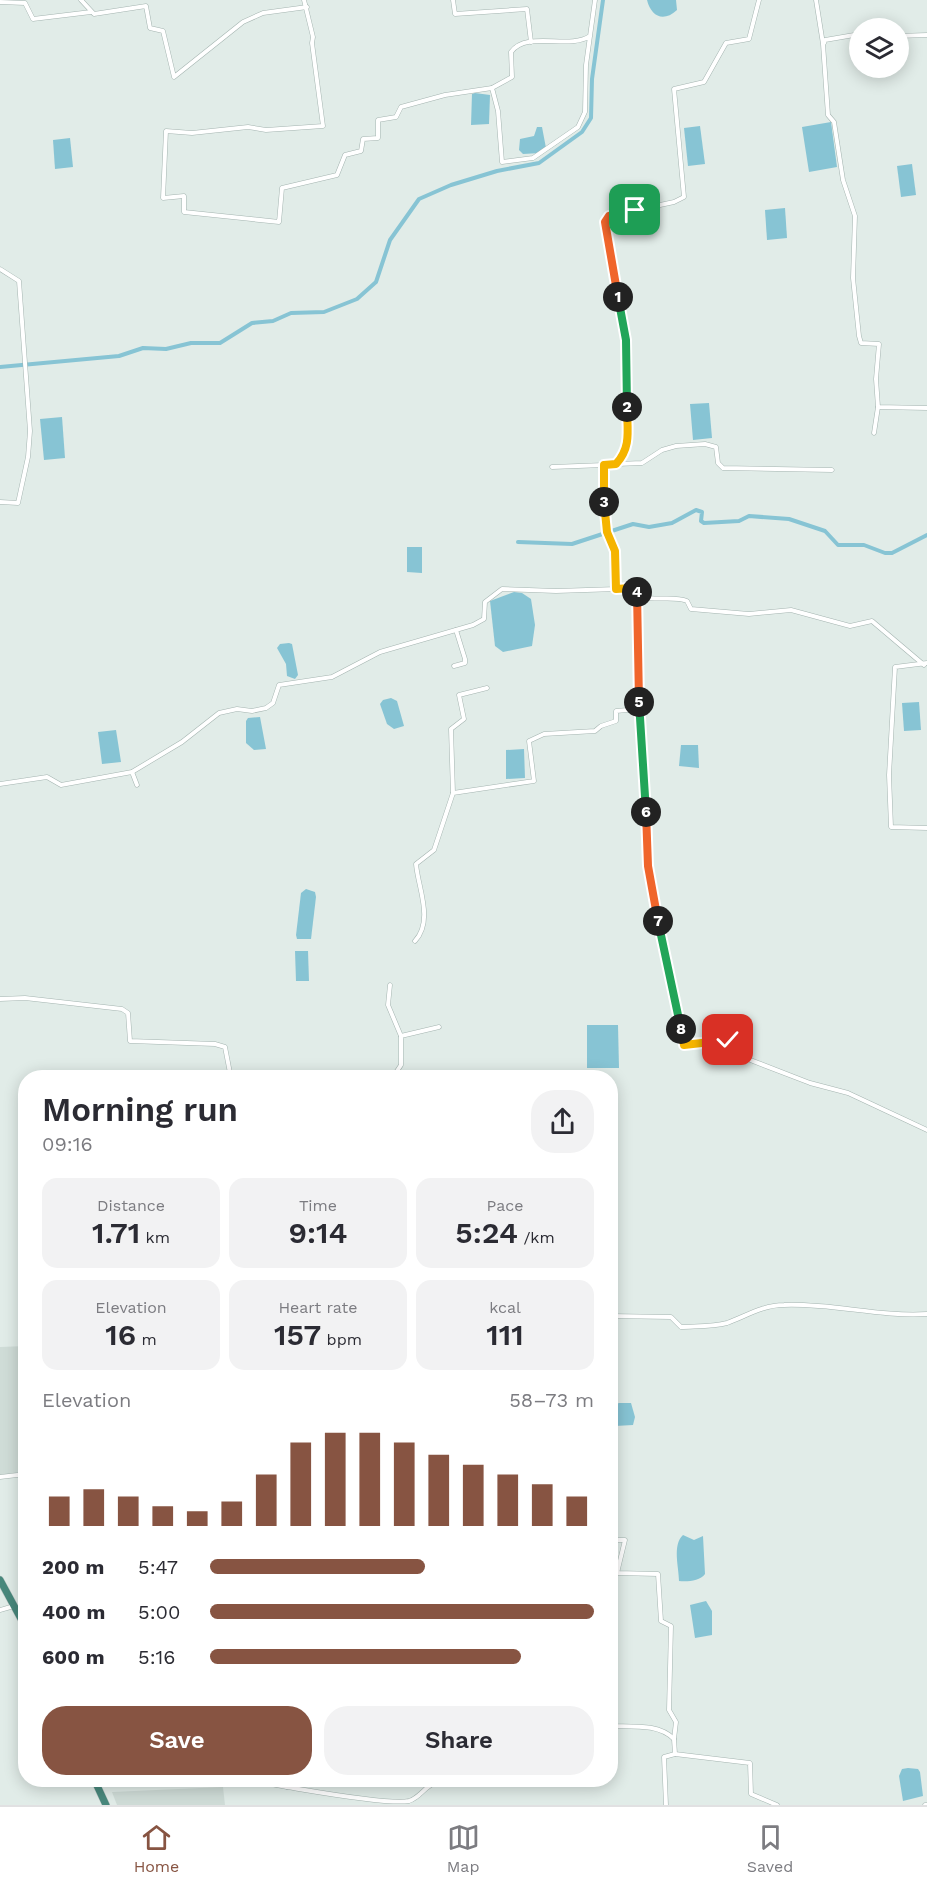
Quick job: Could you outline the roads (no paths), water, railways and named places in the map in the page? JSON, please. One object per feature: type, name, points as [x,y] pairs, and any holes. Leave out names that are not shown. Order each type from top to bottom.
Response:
[{"type":"highway","points":[[0,1580],[18,1613]]},
{"type":"highway","points":[[98,1787],[106,1805]]},
{"type":"street","points":[[81,0],[92,12]]},
{"type":"street","points":[[304,0],[313,37],[323,126],[266,130],[248,127],[192,133],[166,131],[163,198],[184,196],[184,212],[279,222],[282,188],[337,175],[345,155],[361,151],[363,139],[378,138],[378,120],[396,117],[401,107],[492,88],[512,77],[510,57],[514,46],[531,42],[583,41],[590,36]]},
{"type":"street","points":[[453,0],[455,14],[527,9],[531,42]]},
{"type":"street","points":[[492,88],[498,111],[502,162],[533,159],[578,128],[585,112],[590,36],[596,0]]},
{"type":"street","points":[[616,464],[626,454],[628,445],[628,374],[626,340],[605,222],[609,216],[674,202],[684,197],[674,89],[704,82],[726,43],[749,39],[759,0]]},
{"type":"street","points":[[816,0],[823,44],[828,115],[834,122],[843,180],[855,216],[853,278],[859,336],[861,344],[879,344],[876,378],[878,407],[874,434]]},
{"type":"street","points":[[0,2],[25,3],[33,19],[92,12],[94,14],[146,6],[150,28],[163,31],[174,77],[243,21],[263,13],[307,7]]},
{"type":"street","points":[[909,36],[927,35]]},
{"type":"street","points":[[823,44],[825,40],[849,36]]},
{"type":"street","points":[[0,269],[19,281],[30,431],[28,457],[18,503],[0,502]]},
{"type":"street","points":[[878,407],[927,408]]},
{"type":"street","points":[[552,467],[642,463],[662,450],[676,446],[705,444],[716,447],[718,463],[723,468],[832,470]]},
{"type":"street","points":[[604,465],[604,509],[608,534],[615,551],[616,589]]},
{"type":"street","points":[[0,784],[46,777],[61,785],[132,772],[182,742],[219,713],[237,709],[252,711],[266,708],[273,703],[279,685],[332,677],[380,652],[456,630],[484,619],[485,602],[502,589],[556,591],[631,588],[643,597],[679,598],[687,601],[691,609],[749,614],[791,610],[850,626],[872,621],[926,664]]},
{"type":"street","points":[[638,594],[639,709],[648,866],[664,960],[684,1045],[728,1040],[740,1056],[810,1083],[848,1092],[927,1130]]},
{"type":"street","points":[[454,666],[465,663],[456,630]]},
{"type":"street","points":[[926,664],[895,667],[889,775],[891,827],[927,828]]},
{"type":"street","points":[[415,941],[422,932],[424,902],[416,864],[434,850],[453,793],[451,729],[464,719],[459,695],[487,688]]},
{"type":"street","points":[[453,793],[534,781],[529,741],[544,734],[595,731],[601,726],[616,721],[616,711],[639,709]]},
{"type":"street","points":[[132,772],[137,785]]},
{"type":"street","points":[[390,985],[388,1005],[401,1036],[401,1065],[398,1070]]},
{"type":"street","points":[[0,999],[25,998],[122,1009],[128,1013],[130,1041],[215,1044],[225,1047],[229,1070]]},
{"type":"street","points":[[401,1036],[439,1027]]},
{"type":"street","points":[[618,1316],[671,1317],[681,1327],[726,1323],[751,1311],[782,1305],[851,1308],[900,1316],[927,1314]]},
{"type":"street","points":[[0,1477],[18,1475]]},
{"type":"street","points":[[618,1540],[625,1540],[618,1569]]},
{"type":"street","points":[[618,1573],[658,1574],[661,1621],[671,1626],[669,1710],[676,1722],[675,1754]]},
{"type":"street","points":[[0,1610],[14,1606]]},
{"type":"street","points":[[618,1726],[651,1727],[669,1734],[674,1739]]},
{"type":"street","points":[[666,1805],[664,1757],[675,1754],[750,1763],[751,1794],[777,1805]]},
{"type":"street","points":[[287,1787],[368,1803],[409,1801],[427,1787]]},
{"type":"water","points":[[647,0],[676,0],[677,10],[667,16],[658,16],[651,10]]},
{"type":"water","points":[[472,94],[490,95],[489,124],[471,125]]},
{"type":"water","points":[[831,122],[837,167],[809,172],[802,127]]},
{"type":"water","points":[[700,126],[705,164],[688,166],[684,128]]},
{"type":"water","points":[[537,127],[542,127],[546,148],[540,153],[523,154],[519,150],[520,139],[534,136]]},
{"type":"water","points":[[70,138],[73,167],[55,169],[53,140]]},
{"type":"water","points":[[912,164],[916,195],[901,197],[897,166]]},
{"type":"water","points":[[785,208],[787,238],[767,240],[765,210]]},
{"type":"water","points":[[709,403],[712,438],[693,440],[690,404]]},
{"type":"water","points":[[62,417],[65,458],[44,460],[40,419]]},
{"type":"water","points":[[407,547],[422,547],[422,573],[407,572]]},
{"type":"water","points":[[514,592],[522,593],[531,599],[535,625],[532,646],[503,652],[495,646],[490,601]]},
{"type":"water","points":[[280,644],[292,644],[298,675],[295,679],[287,676],[286,664],[277,648]]},
{"type":"water","points":[[391,698],[397,701],[404,726],[394,729],[387,724],[380,704],[383,700]]},
{"type":"water","points":[[919,702],[921,730],[904,731],[902,703]]},
{"type":"water","points":[[260,717],[266,749],[254,750],[246,743],[246,721],[248,718]]},
{"type":"water","points":[[116,730],[121,762],[102,764],[98,732]]},
{"type":"water","points":[[681,745],[698,745],[699,768],[679,766]]},
{"type":"water","points":[[524,749],[525,778],[506,779],[506,750]]},
{"type":"water","points":[[306,889],[315,892],[316,897],[311,939],[297,939],[301,893]]},
{"type":"water","points":[[295,951],[308,951],[309,981],[296,981]]},
{"type":"water","points":[[587,1025],[618,1025],[619,1068],[587,1068]]},
{"type":"water","points":[[618,1403],[631,1403],[635,1417],[633,1425],[618,1426]]},
{"type":"water","points":[[683,1535],[694,1540],[703,1536],[705,1574],[700,1578],[679,1581],[677,1550]]},
{"type":"water","points":[[706,1601],[712,1611],[712,1635],[695,1638],[690,1605]]},
{"type":"water","points":[[902,1769],[918,1769],[920,1772],[923,1796],[903,1801],[899,1776]]},
{"type":"waterway","points":[[0,367],[119,356],[143,348],[166,349],[191,343],[220,343],[252,323],[273,321],[291,313],[324,312],[357,299],[376,282],[390,240],[419,199],[451,185],[497,171],[539,163],[582,132],[591,118],[592,79],[603,0]]},
{"type":"waterway","points":[[518,542],[572,544],[633,524],[649,527],[672,523],[696,510],[702,512],[701,521],[704,523],[739,521],[749,516],[789,519],[825,531],[838,545],[864,545],[885,553],[892,553],[927,535]]}]
